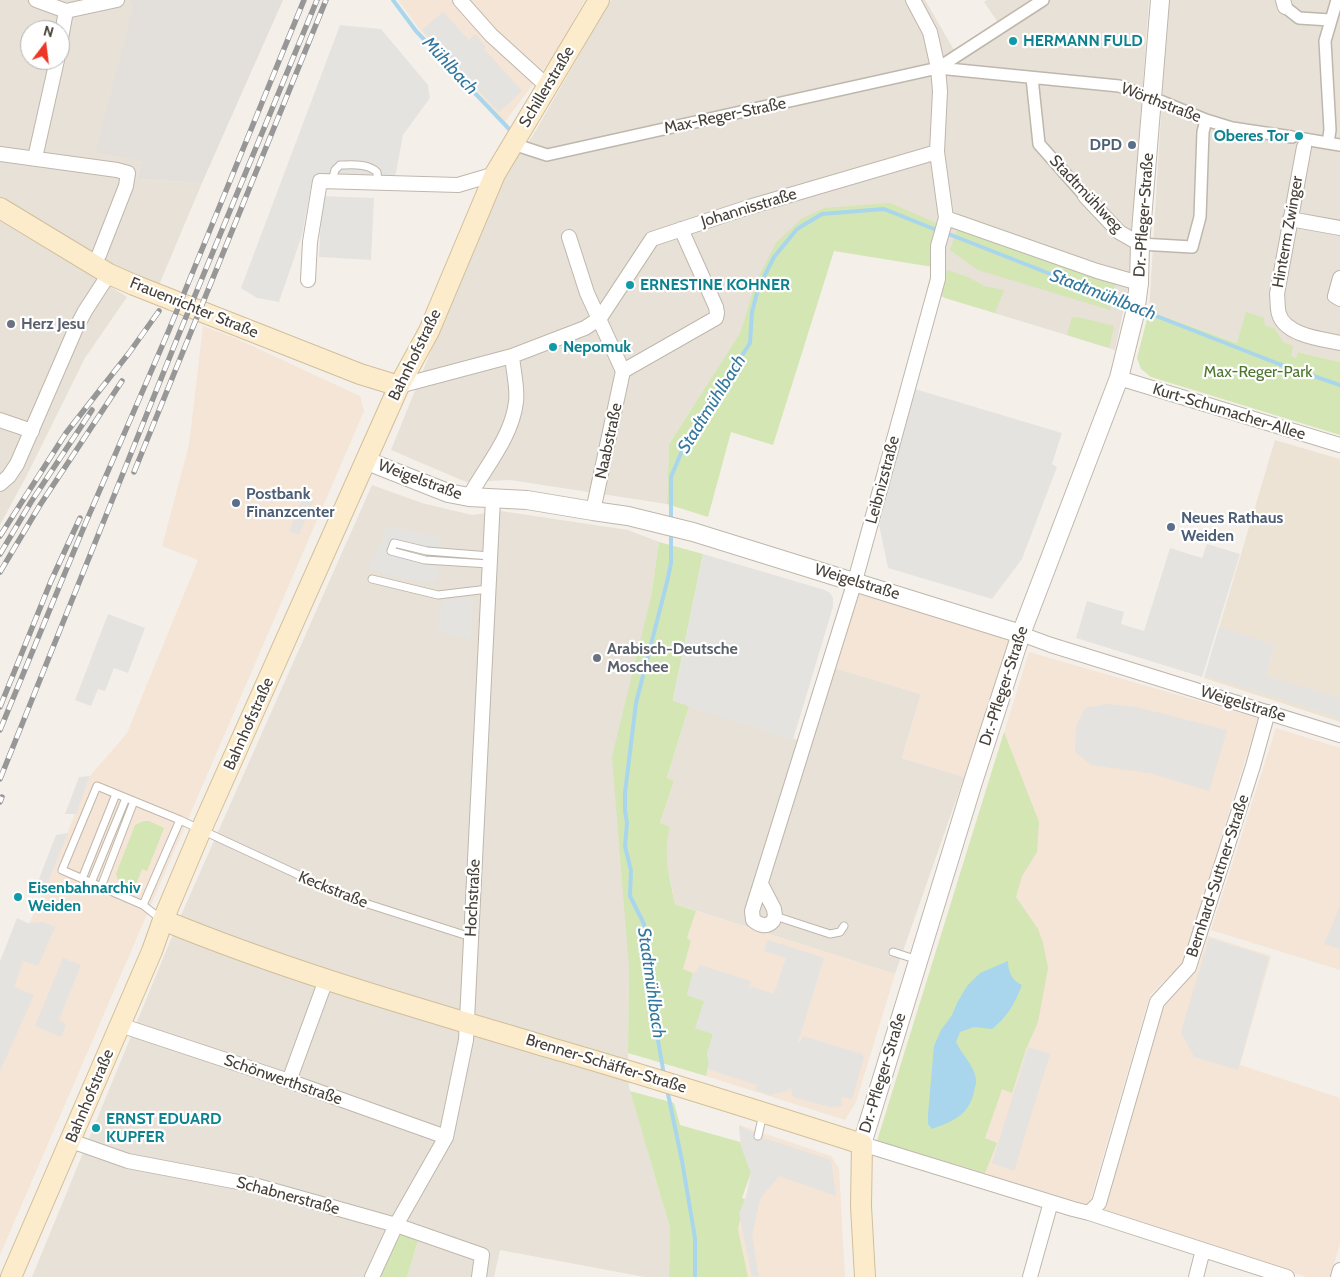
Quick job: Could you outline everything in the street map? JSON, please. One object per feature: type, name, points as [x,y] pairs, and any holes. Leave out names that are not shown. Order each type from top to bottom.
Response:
[{"type":"main road","name":"Schillerstraße","points":[[495,174],[599,0]]},
{"type":"main road","name":"Bahnhofstraße","points":[[11,1277],[152,951],[201,830],[399,386],[429,331],[495,174]]},
{"type":"main road","name":"Frauenrichter Straße","points":[[0,208],[109,274],[360,374],[399,386]]},
{"type":"main road","name":"Brenner-Schäffer-Straße","points":[[163,920],[326,980],[633,1072],[862,1144]]},
{"type":"main road","name":"Dr.-Pfleger-Straße","points":[[862,1144],[865,1277]]},
{"type":"street","points":[[36,0],[66,11],[117,0]]},
{"type":"street","points":[[460,0],[492,35],[547,86]]},
{"type":"street","name":"Leibnizstraße","points":[[775,916],[771,924],[762,925],[753,920],[752,911],[855,582],[938,279],[938,246],[945,223],[937,152],[940,91],[938,68],[930,32],[913,0]]},
{"type":"street","points":[[938,68],[1043,0]]},
{"type":"street","name":"Dr.-Pfleger-Straße","points":[[862,1144],[1021,634],[1118,378],[1137,298],[1160,0]]},
{"type":"street","points":[[1328,143],[1330,130],[1325,41],[1337,0]]},
{"type":"street","points":[[1284,3],[1299,18],[1330,20]]},
{"type":"street","points":[[64,20],[66,11]]},
{"type":"street","name":"Wörthstraße","points":[[938,68],[1120,86],[1206,120],[1232,128],[1301,140],[1340,144]]},
{"type":"street","name":"Max-Reger-Straße","points":[[513,144],[547,155],[938,68]]},
{"type":"street","points":[[35,158],[55,70]]},
{"type":"street","name":"Stadtmühlweg","points":[[1032,78],[1039,144],[1119,232],[1140,244],[1192,247],[1200,217],[1203,132],[1206,120]]},
{"type":"street","name":"Hinterm Zwinger","points":[[1301,140],[1277,294],[1279,314],[1285,326],[1292,330],[1340,343]]},
{"type":"street","name":"Johannisstraße","points":[[399,386],[512,356],[585,328],[600,318],[652,239],[749,207],[937,152]]},
{"type":"street","points":[[0,154],[128,173],[126,186],[98,255]]},
{"type":"street","points":[[308,280],[310,242],[320,181],[458,185],[495,174]]},
{"type":"street","points":[[1290,220],[1340,228]]},
{"type":"street","points":[[945,223],[1088,268],[1137,298]]},
{"type":"street","points":[[569,237],[587,293],[623,372],[716,318],[716,307],[681,229]]},
{"type":"street","points":[[0,484],[9,476],[17,464],[76,328],[109,274]]},
{"type":"street","points":[[1340,278],[1335,296],[1340,299]]},
{"type":"street","points":[[469,498],[480,476],[505,439],[517,401],[512,356]]},
{"type":"street","name":"Naabstraße","points":[[594,511],[623,372]]},
{"type":"street","name":"Kurt-Schumacher-Allee","points":[[1118,378],[1340,446]]},
{"type":"street","points":[[0,420],[32,431]]},
{"type":"street","name":"Weigelstraße","points":[[367,461],[429,487],[469,498],[527,500],[652,522],[693,532],[1340,735]]},
{"type":"street","name":"Hochstraße","points":[[372,1277],[396,1225],[446,1137],[466,1040],[493,499]]},
{"type":"street","name":"Bernhard-Suttner-Straße","points":[[1094,1208],[1156,1002],[1189,967],[1253,766],[1268,712]]},
{"type":"street","points":[[761,884],[774,909],[775,916]]},
{"type":"street","points":[[289,1081],[326,980]]},
{"type":"street","name":"Schönwerthstraße","points":[[120,1025],[289,1081],[446,1137]]},
{"type":"street","name":"Schabnerstraße","points":[[70,1141],[128,1161],[254,1185],[396,1225],[482,1255],[478,1277]]},
{"type":"street","name":"Brenner-Schäffer-Straße","points":[[862,1144],[1051,1202],[1094,1208],[1203,1250],[1287,1277]]},
{"type":"street","points":[[1030,1277],[1051,1202]]},
{"type":"street","points":[[1196,1277],[1203,1250]]},
{"type":"street","points":[[1338,1277],[1340,1270]]},
{"type":"lane","points":[[394,543],[427,552],[490,560],[425,560],[391,551],[394,543]]},
{"type":"lane","points":[[372,579],[438,596],[488,589]]},
{"type":"lane","name":"Keckstraße","points":[[82,879],[62,870],[97,786],[180,820],[346,897],[471,938]]},
{"type":"lane","points":[[116,794],[82,879],[143,906],[163,920]]},
{"type":"lane","points":[[91,883],[126,798]]},
{"type":"lane","points":[[101,887],[134,801]]},
{"type":"lane","points":[[143,906],[180,820]]},
{"type":"lane","points":[[775,916],[830,934],[840,932],[844,926]]},
{"type":"lane","points":[[893,952],[918,960]]},
{"type":"lane","points":[[758,1136],[764,1113]]},
{"type":"shaded area","points":[[0,0],[129,0],[134,4],[142,161],[137,179],[202,183],[159,285],[90,257],[0,204]]},
{"type":"shaded area","points":[[129,0],[283,0],[202,183],[137,179],[142,161],[96,152],[134,5]]},
{"type":"shaded area","points":[[398,0],[585,0],[555,54],[505,122],[420,30]]},
{"type":"shaded area","points":[[611,0],[925,0],[954,50],[997,21],[984,2],[987,0],[1149,0],[1128,288],[1115,350],[926,292],[933,267],[890,203],[755,284],[740,333],[669,444],[667,504],[510,480],[466,482],[391,450],[501,177],[532,137]]},
{"type":"shaded area","points":[[1168,0],[1340,0],[1340,362],[1299,352],[1296,358],[1290,356],[1274,327],[1267,327],[1264,322],[1247,313],[1238,343],[1149,311]]},
{"type":"shaded area","points":[[443,12],[469,40],[475,34],[486,47],[484,49],[522,91],[499,112],[422,30]]},
{"type":"shaded area","points":[[340,25],[381,29],[428,85],[430,98],[403,135],[395,178],[313,176],[302,235],[279,302],[257,298],[241,288]]},
{"type":"shaded area","points":[[322,196],[374,198],[371,260],[319,257]]},
{"type":"shaded area","points":[[0,218],[127,297],[85,358],[0,525]]},
{"type":"shaded area","points":[[203,326],[235,338],[360,396],[364,411],[0,1255],[0,987],[47,884],[90,776],[127,733],[198,560],[162,546],[189,445]]},
{"type":"shaded area","points":[[915,389],[1062,433],[1052,464],[1057,467],[1022,559],[992,599],[888,568],[879,525]]},
{"type":"shaded area","points":[[1275,440],[1340,459],[1340,722],[1204,678]]},
{"type":"shaded area","points":[[372,485],[422,503],[472,515],[501,511],[628,530],[659,542],[651,597],[629,967],[628,1053],[629,1087],[670,1228],[669,1277],[645,1277],[500,1250],[494,1277],[407,1277],[418,1241],[379,1277],[32,1277],[178,922]]},
{"type":"shaded area","points":[[304,495],[314,499],[299,535],[289,531]]},
{"type":"shaded area","points":[[388,525],[440,538],[437,581],[407,580],[369,568]]},
{"type":"shaded area","points":[[1207,544],[1240,554],[1202,677],[1076,638],[1087,601],[1124,612],[1121,624],[1144,631],[1170,548],[1202,558]]},
{"type":"shaded area","points":[[703,554],[825,590],[833,598],[833,607],[793,740],[673,701]]},
{"type":"shaded area","points":[[860,592],[1012,641],[964,777],[902,758],[921,694],[835,668]]},
{"type":"shaded area","points":[[473,597],[471,639],[437,631],[442,601]]},
{"type":"shaded area","points":[[108,614],[145,628],[128,673],[114,668],[105,691],[98,689],[91,706],[75,700]]},
{"type":"shaded area","points":[[1219,627],[1275,645],[1266,676],[1340,698],[1340,718],[1205,675]]},
{"type":"shaded area","points":[[1029,652],[1258,718],[1182,964],[1150,995],[1089,1205],[877,1141]]},
{"type":"shaded area","points":[[835,668],[921,694],[902,758],[964,777],[895,974],[675,904],[666,860],[666,840],[670,827],[660,824],[674,781],[667,779],[689,706],[810,744]]},
{"type":"shaded area","points":[[1108,704],[1136,707],[1227,730],[1209,791],[1149,773],[1091,765],[1075,752],[1076,727],[1085,708]]},
{"type":"shaded area","points":[[1276,728],[1340,748],[1340,970],[1211,930]]},
{"type":"shaded area","points":[[90,776],[76,814],[65,814],[79,777]]},
{"type":"shaded area","points":[[68,833],[46,887],[35,889],[56,835]]},
{"type":"shaded area","points":[[1340,905],[1340,949],[1324,944]]},
{"type":"shaded area","points":[[696,911],[895,974],[856,1102],[845,1120],[706,1076],[709,1063],[687,995],[683,969],[691,941],[687,938]]},
{"type":"shaded area","points":[[17,918],[28,923],[43,922],[55,927],[38,966],[23,961],[14,987],[34,995],[0,1071],[0,961]]},
{"type":"shaded area","points":[[1208,936],[1271,956],[1240,1065],[1340,1098],[1340,1244],[1330,1277],[1307,1277],[1132,1224],[1104,1209],[1163,1008],[1197,970]]},
{"type":"shaded area","points":[[1209,938],[1269,957],[1238,1070],[1194,1057],[1181,1032]]},
{"type":"shaded area","points":[[768,940],[824,958],[798,1042],[800,1043],[803,1036],[858,1053],[860,1052],[864,1058],[852,1099],[841,1097],[842,1106],[830,1107],[793,1097],[791,1088],[772,1094],[772,1096],[755,1090],[757,1085],[707,1069],[709,1063],[707,1054],[713,1034],[695,1028],[704,1001],[687,995],[693,973],[697,971],[699,965],[751,981],[749,989],[753,987],[774,994],[786,958],[764,951]]},
{"type":"shaded area","points":[[63,958],[81,965],[59,1020],[66,1024],[61,1037],[35,1026]]},
{"type":"shaded area","points":[[1028,1047],[1050,1054],[1014,1171],[992,1163]]},
{"type":"shaded area","points":[[739,1125],[831,1156],[839,1168],[845,1277],[748,1277],[738,1229],[751,1173],[740,1142]]},
{"type":"shaded area","points":[[739,1125],[758,1136],[831,1160],[836,1196],[779,1176],[760,1199],[752,1235],[759,1277],[752,1276],[739,1213],[747,1195],[751,1173],[741,1146]]},
{"type":"green space","points":[[890,203],[941,225],[933,267],[834,251],[773,445],[731,432],[708,517],[667,504],[669,444],[740,333],[755,284],[776,243],[801,219],[824,208]]},
{"type":"green space","points":[[957,230],[1116,280],[1110,310],[978,270],[950,250]]},
{"type":"green space","points":[[947,270],[968,277],[984,286],[1004,290],[995,313],[945,298],[942,294]]},
{"type":"green space","name":"Max-Reger-Park","points":[[1149,311],[1237,343],[1246,312],[1264,318],[1266,326],[1274,327],[1283,342],[1293,346],[1291,356],[1296,358],[1298,352],[1340,362],[1340,435],[1151,377],[1141,369],[1137,358]]},
{"type":"green space","points":[[1072,317],[1114,326],[1109,348],[1067,335]]},
{"type":"green space","points":[[659,542],[703,554],[673,700],[689,706],[667,778],[674,781],[660,823],[670,827],[667,856],[675,904],[696,911],[687,938],[691,941],[683,969],[693,973],[687,995],[704,1001],[713,1034],[707,1054],[709,1063],[706,1076],[628,1053],[629,967],[612,757],[651,597]]},
{"type":"green space","points":[[1004,732],[1039,822],[1037,852],[1022,876],[1016,897],[1038,929],[1048,968],[1038,1022],[1026,1049],[1012,1093],[1002,1089],[985,1138],[997,1143],[985,1173],[877,1141]]},
{"type":"green space","points":[[149,821],[164,828],[147,871],[142,869],[135,887],[118,880],[116,874],[135,825]]},
{"type":"green space","points":[[630,1091],[674,1103],[680,1125],[740,1142],[751,1173],[742,1198],[745,1199],[738,1229],[748,1277],[669,1277],[670,1228]]},
{"type":"green space","points":[[401,1234],[418,1241],[407,1277],[379,1277],[385,1259]]},
{"type":"water","points":[[1008,961],[1011,975],[1022,985],[1010,1010],[992,1029],[974,1027],[960,1032],[956,1042],[971,1065],[975,1075],[976,1083],[968,1107],[953,1120],[932,1129],[928,1124],[928,1114],[934,1046],[941,1030],[952,1015],[967,986],[980,973]]},
{"type":"waterway","name":"Mühlbach","points":[[393,0],[416,31],[510,130]]},
{"type":"waterway","name":"Stadtmühlbach","points":[[671,522],[671,477],[684,446],[750,343],[752,312],[758,289],[774,257],[797,229],[822,214],[884,209],[939,231]]},
{"type":"waterway","name":"Stadtmühlbach","points":[[946,233],[1132,306]]},
{"type":"waterway","name":"Stadtmühlbach","points":[[1141,310],[1279,364],[1340,385]]},
{"type":"waterway","name":"Stadtmühlbach","points":[[664,1075],[645,965],[644,924],[630,896],[631,871],[625,846],[627,823],[625,793],[636,703],[671,563],[671,531]]},
{"type":"waterway","name":"Stadtmühlbach","points":[[667,1089],[695,1238],[695,1277]]},
{"type":"railway","points":[[0,730],[86,522],[169,330],[304,0]]},
{"type":"railway","points":[[0,779],[179,334],[317,0]]},
{"type":"railway","points":[[134,472],[326,0]]},
{"type":"railway","points":[[0,536],[66,433],[129,353],[159,311]]},
{"type":"railway","points":[[0,572],[40,505],[122,381]]},
{"type":"railway","points":[[0,554],[31,502],[92,410]]},
{"type":"railway","points":[[0,707],[51,581],[80,518]]},
{"type":"railway","points":[[0,802],[2,797]]},
{"type":"place","name":"HERMANN FULD","points":[[1013,41]]},
{"type":"place","name":"Oberes Tor","points":[[1299,136]]},
{"type":"place","name":"DPD","points":[[1132,145]]},
{"type":"place","name":"ERNESTINE KOHNER","points":[[630,285]]},
{"type":"place","name":"Herz Jesu","points":[[11,324]]},
{"type":"place","name":"Nepomuk","points":[[553,347]]},
{"type":"place","name":"Postbank Finanzcenter","points":[[236,503]]},
{"type":"place","name":"Neues Rathaus Weiden","points":[[1171,527]]},
{"type":"place","name":"Arabisch-Deutsche Moschee","points":[[597,658]]},
{"type":"place","name":"Eisenbahnarchiv Weiden","points":[[18,897]]},
{"type":"place","name":"ERNST EDUARD KUPFER","points":[[96,1128]]}]
